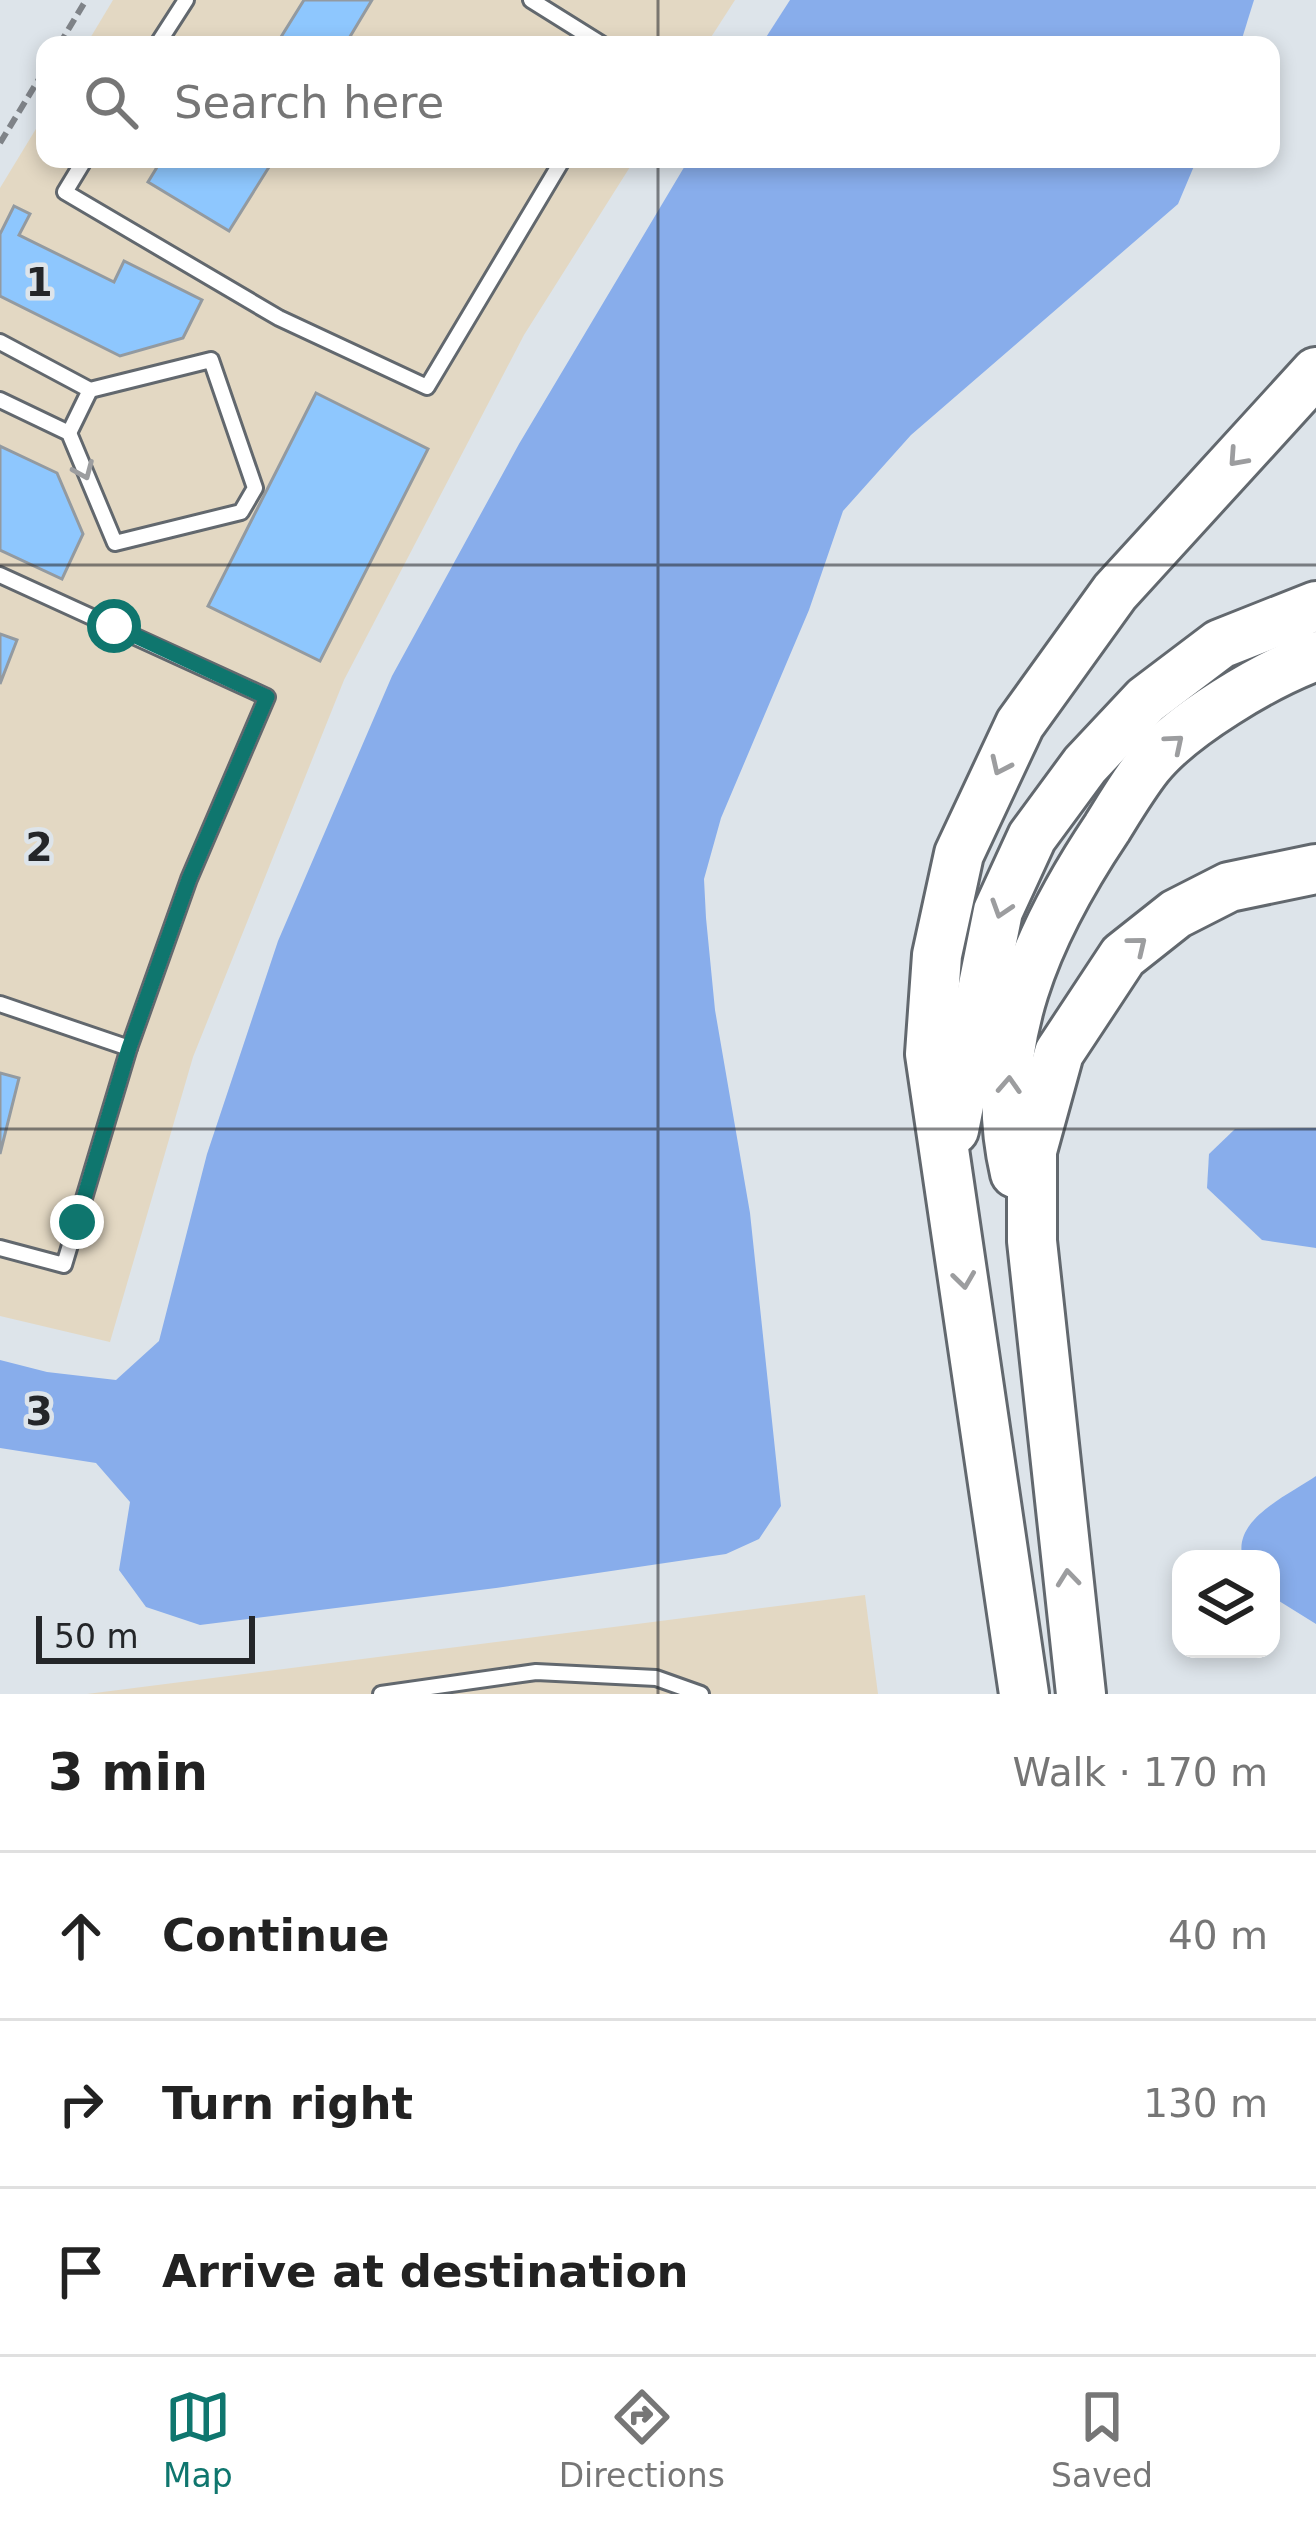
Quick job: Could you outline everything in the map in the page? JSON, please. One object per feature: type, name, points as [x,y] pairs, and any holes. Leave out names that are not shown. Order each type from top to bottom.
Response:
[{"type":"highway","points":[[1024,1694],[930,1054],[937,956],[959,854],[1020,724],[1115,592],[1316,372]]},
{"type":"highway","points":[[948,1164],[998,911],[1031,837],[1085,764],[1146,700],[1220,644],[1316,606]]},
{"type":"highway","points":[[1032,1241],[1009,1147],[1007,1087],[1017,1006],[1046,927],[1150,763],[1220,705],[1316,656]]},
{"type":"highway","points":[[1081,1694],[1032,1241],[1032,1151],[1059,1053],[1123,956],[1176,914],[1229,886],[1316,869]]},
{"type":"lane","points":[[163,36],[186,0]]},
{"type":"lane","points":[[531,0],[588,36]]},
{"type":"lane","points":[[79,168],[64,192],[279,319],[427,387],[558,168]]},
{"type":"lane","points":[[0,342],[90,390],[211,360],[255,488],[241,512],[115,543],[69,433],[0,400]]},
{"type":"lane","points":[[69,433],[90,390]]},
{"type":"lane","points":[[0,575],[267,697],[189,879],[129,1048],[64,1265],[0,1248]]},
{"type":"lane","points":[[0,1004],[129,1048]]},
{"type":"lane","points":[[381,1694],[536,1672],[656,1678],[701,1694]]},
{"type":"path","points":[[64,36],[86,0]]},
{"type":"path","points":[[0,143],[36,84]]},
{"type":"shaded area","points":[[113,0],[735,0],[712,36],[91,36]]},
{"type":"shaded area","points":[[36,129],[36,168],[629,168],[524,335],[344,680],[193,1057],[110,1342],[0,1316],[0,188]]},
{"type":"shaded area","points":[[865,1595],[878,1694],[87,1694]]},
{"type":"water","points":[[790,0],[1254,0],[1243,36],[767,36]]},
{"type":"water","points":[[684,168],[1193,168],[1178,204],[911,435],[843,511],[809,610],[721,818],[704,879],[706,918],[715,1010],[750,1213],[781,1506],[759,1539],[726,1554],[200,1625],[146,1607],[119,1570],[130,1502],[96,1463],[0,1448],[0,1360],[47,1372],[116,1380],[159,1341],[207,1154],[278,941],[392,676],[519,444]]},
{"type":"water","points":[[1316,1128],[1316,1248],[1262,1240],[1207,1188],[1209,1154],[1235,1129]]},
{"type":"water","points":[[1316,1476],[1316,1624],[1280,1602],[1280,1550],[1242,1550],[1246,1532],[1265,1510]]},
{"type":"building","points":[[304,0],[372,0],[350,36],[282,36]]},
{"type":"building","points":[[157,168],[268,168],[229,231],[148,182]]},
{"type":"building","points":[[14,206],[30,214],[19,235],[114,282],[124,261],[202,300],[183,338],[120,356],[0,296],[0,234]]},
{"type":"building","points":[[316,393],[428,449],[320,661],[208,606]]},
{"type":"building","points":[[0,446],[57,473],[83,534],[62,579],[0,550]]},
{"type":"building","points":[[0,634],[17,640],[0,684]]},
{"type":"building","points":[[0,1073],[19,1078],[0,1154]]},
{"type":"route","points":[[77,1222],[129,1048],[189,879],[267,697],[114,626]]}]
